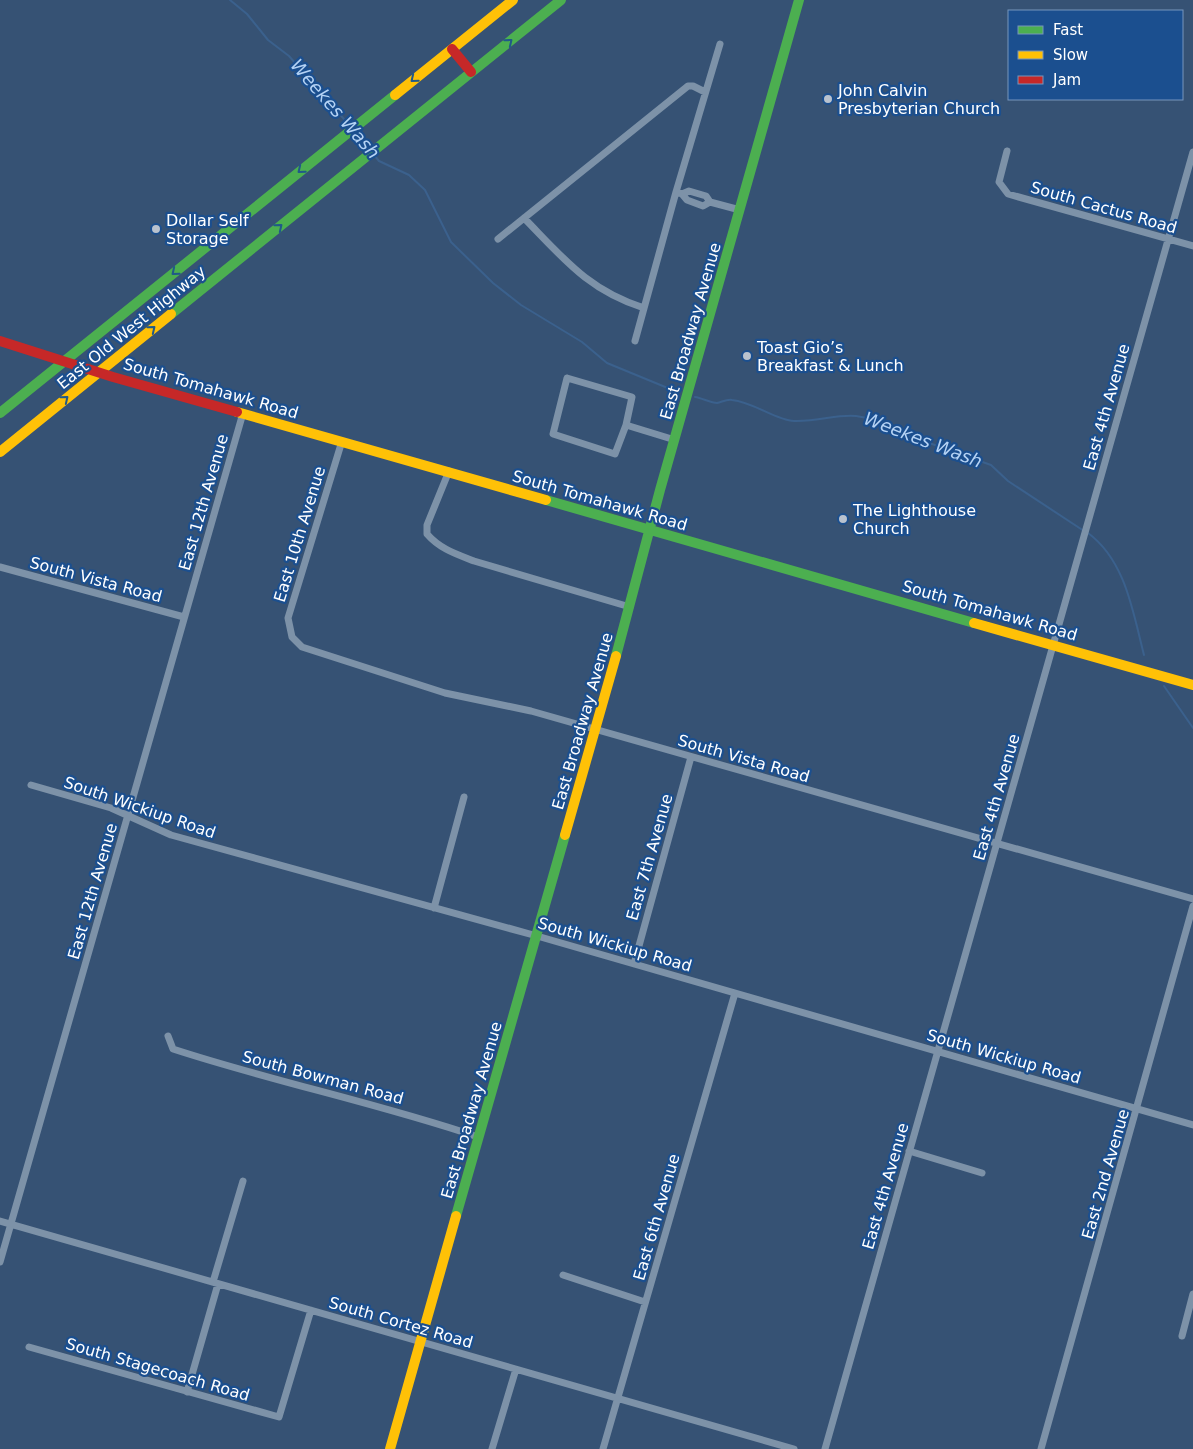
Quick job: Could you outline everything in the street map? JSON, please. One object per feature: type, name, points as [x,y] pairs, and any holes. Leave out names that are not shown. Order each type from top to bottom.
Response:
[{"type":"main road","name":"East Old West Highway","points":[[0,413],[513,0]]},
{"type":"main road","name":"East Old West Highway","points":[[0,452],[561,0]]},
{"type":"main road","name":"East Broadway Avenue","points":[[390,1449],[630,607],[799,0]]},
{"type":"main road","points":[[452,49],[471,72]]},
{"type":"main road","name":"South Tomahawk Road","points":[[0,341],[98,372],[1193,685]]},
{"type":"street","points":[[635,341],[679,193],[705,92],[720,44]]},
{"type":"street","points":[[498,239],[688,86],[693,86],[705,92]]},
{"type":"street","name":"South Cactus Road","points":[[1007,151],[999,182],[1008,194],[1193,246]]},
{"type":"street","name":"East 4th Avenue","points":[[824,1449],[1193,152]]},
{"type":"street","points":[[679,193],[689,191],[706,196],[710,202],[740,210]]},
{"type":"street","points":[[524,218],[578,274],[620,300],[644,308]]},
{"type":"street","points":[[567,378],[632,397],[626,425],[615,454],[553,434],[567,378]]},
{"type":"street","name":"East 12th Avenue","points":[[0,1262],[243,413]]},
{"type":"street","points":[[626,425],[675,440]]},
{"type":"street","name":"East 10th Avenue","points":[[292,636],[288,618],[342,441]]},
{"type":"street","points":[[449,471],[434,507],[427,534],[450,553],[630,607]]},
{"type":"street","name":"South Vista Road","points":[[0,567],[184,617]]},
{"type":"street","name":"South Vista Road","points":[[292,636],[302,647],[445,693],[531,711],[1193,899]]},
{"type":"street","name":"East 7th Avenue","points":[[634,964],[691,757]]},
{"type":"street","name":"South Wickiup Road","points":[[31,785],[111,808],[171,835],[536,936],[1193,1125]]},
{"type":"street","points":[[434,908],[464,797]]},
{"type":"street","name":"East 2nd Avenue","points":[[1041,1449],[1138,1109],[1193,906]]},
{"type":"street","name":"East 6th Avenue","points":[[603,1449],[734,993]]},
{"type":"street","name":"South Bowman Road","points":[[168,1036],[173,1049],[219,1064],[251,1070],[417,1116],[478,1137]]},
{"type":"street","points":[[909,1151],[982,1173]]},
{"type":"street","points":[[187,1392],[243,1181]]},
{"type":"street","name":"South Cortez Road","points":[[0,1221],[794,1449]]},
{"type":"street","points":[[563,1275],[645,1302]]},
{"type":"street","points":[[1182,1336],[1193,1294]]},
{"type":"street","name":"South Stagecoach Road","points":[[29,1346],[279,1417],[311,1310]]},
{"type":"street","points":[[492,1449],[516,1369]]},
{"type":"waterway","name":"Weekes Wash","points":[[230,0],[247,14],[268,40],[289,56],[350,126]]},
{"type":"waterway","name":"Weekes Wash","points":[[355,132],[369,149]]},
{"type":"waterway","name":"Weekes Wash","points":[[374,155],[379,161],[409,175],[425,190],[451,242],[493,283],[521,305],[582,342],[607,363],[675,391]]},
{"type":"waterway","name":"Weekes Wash","points":[[695,397],[715,403],[726,400],[740,401],[780,418],[794,421],[842,416],[864,417],[890,429],[991,465],[1008,481],[1084,531]]},
{"type":"waterway","name":"Weekes Wash","points":[[1088,533],[1101,545],[1120,573],[1131,605],[1144,655]]},
{"type":"waterway","points":[[1164,686],[1193,728]]},
{"type":"traffic: fast","points":[[171,314],[561,0]]},
{"type":"traffic: fast","points":[[616,656],[660,490],[799,0]]},
{"type":"traffic: fast","points":[[0,413],[395,95]]},
{"type":"traffic: fast","points":[[546,500],[974,623]]},
{"type":"traffic: fast","points":[[456,1216],[565,835]]},
{"type":"traffic: slow","points":[[395,95],[513,0]]},
{"type":"traffic: slow","points":[[0,452],[171,314]]},
{"type":"traffic: slow","points":[[237,412],[546,500]]},
{"type":"traffic: slow","points":[[974,623],[1193,685]]},
{"type":"traffic: slow","points":[[565,835],[616,656]]},
{"type":"traffic: slow","points":[[390,1449],[456,1216]]},
{"type":"traffic: jam","points":[[452,49],[471,72]]},
{"type":"traffic: jam","points":[[0,341],[113,377],[237,412]]},
{"type":"place","name":"John Calvin Presbyterian Church","points":[[828,99]]},
{"type":"place","name":"Dollar Self Storage","points":[[156,229]]},
{"type":"place","name":"Toast Gio’s Breakfast & Lunch","points":[[747,356]]},
{"type":"place","name":"The Lighthouse Church","points":[[843,519]]}]
